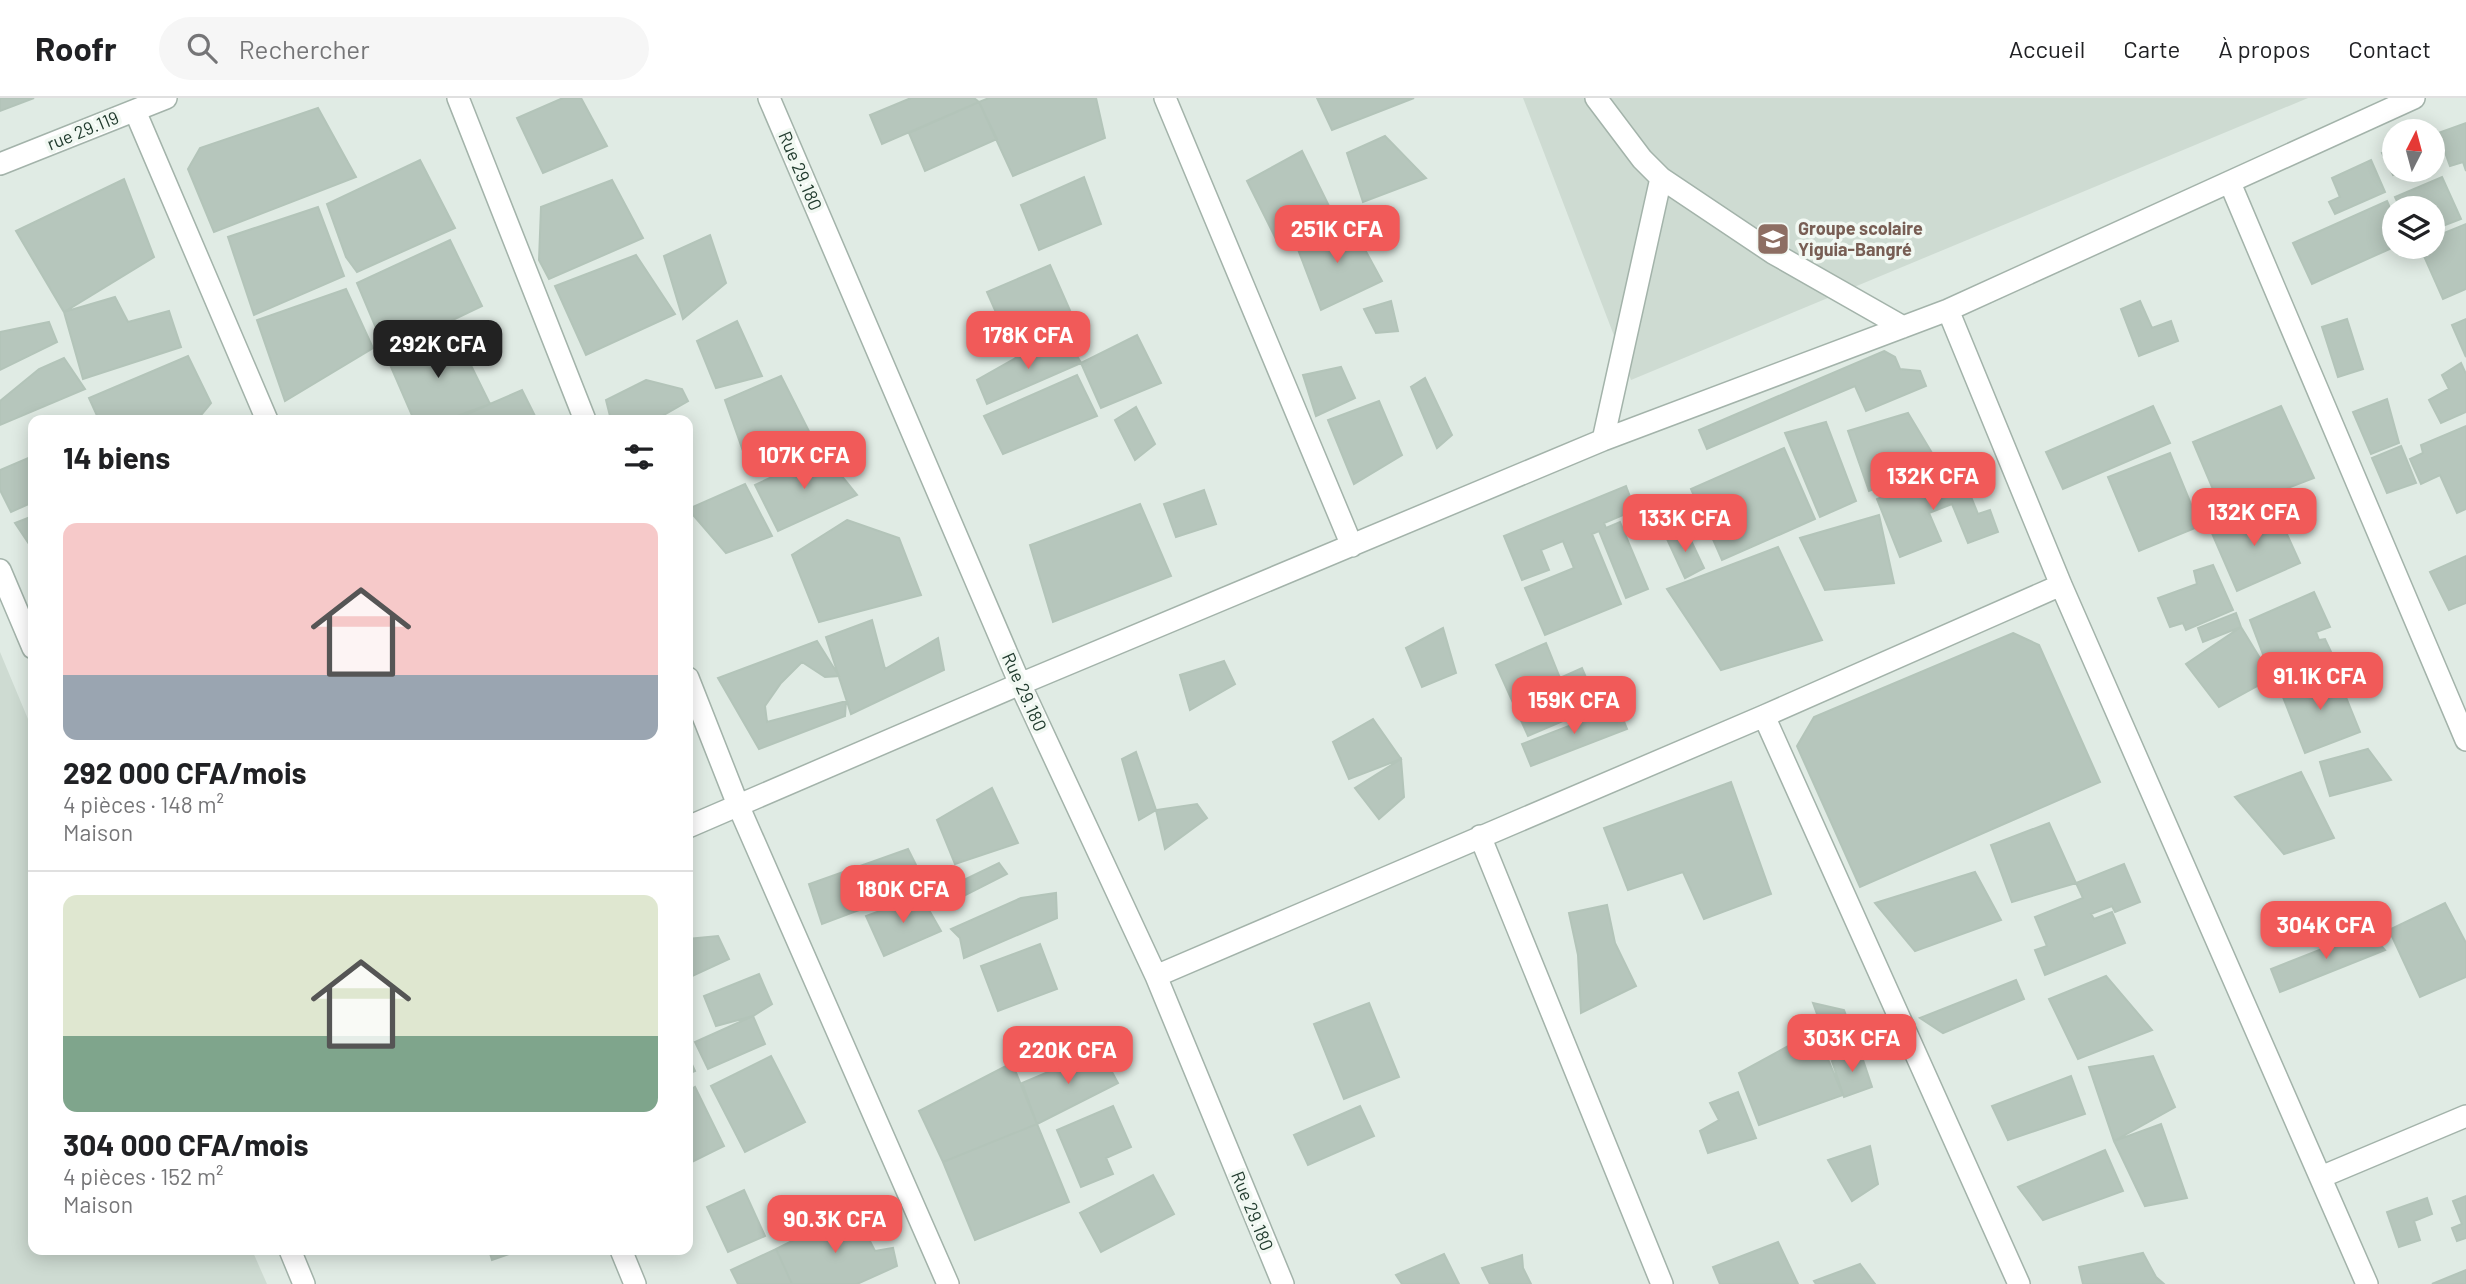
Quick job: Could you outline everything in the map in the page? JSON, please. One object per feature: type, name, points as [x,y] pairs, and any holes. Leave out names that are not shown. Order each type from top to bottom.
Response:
[{"type":"street","name":"rue 29.119","points":[[0,164],[166,98]]},
{"type":"street","points":[[458,98],[583,415]]},
{"type":"street","name":"Rue 29.180","points":[[768,98],[1020,684],[1156,976],[1283,1284]]},
{"type":"street","points":[[1165,98],[1352,546]]},
{"type":"street","points":[[1596,98],[1642,159],[1661,178],[1773,253],[1903,327]]},
{"type":"street","points":[[693,825],[1020,684],[1603,440],[1948,310],[2414,98]]},
{"type":"street","points":[[135,111],[265,415]]},
{"type":"street","points":[[1603,440],[1661,178]]},
{"type":"street","points":[[2230,183],[2466,740]]},
{"type":"street","points":[[1948,310],[2061,585],[2367,1284]]},
{"type":"street","points":[[0,570],[28,636]]},
{"type":"street","points":[[1156,976],[1764,716],[2061,585]]},
{"type":"street","points":[[693,691],[738,805],[948,1284]]},
{"type":"street","points":[[1764,716],[2019,1284]]},
{"type":"street","points":[[1480,836],[1662,1284]]},
{"type":"street","points":[[2321,1177],[2466,1116]]},
{"type":"street","points":[[292,1255],[304,1284]]},
{"type":"street","points":[[623,1255],[635,1284]]},
{"type":"shaded area","name":"Groupe scolaire Yiguia-Bangré","points":[[1523,98],[2308,98],[1631,380]]},
{"type":"shaded area","points":[[0,652],[28,719],[28,1255],[254,1255],[267,1284],[0,1284]]},
{"type":"building","points":[[0,98],[34,98],[0,111]]},
{"type":"building","points":[[563,98],[581,98],[607,146],[543,173],[517,118]]},
{"type":"building","points":[[911,98],[974,98],[979,102],[882,144],[870,115]]},
{"type":"building","points":[[989,98],[1096,98],[1105,138],[1013,176],[979,102]]},
{"type":"building","points":[[1317,98],[1414,98],[1332,130]]},
{"type":"building","points":[[979,102],[997,139],[925,171],[909,133]]},
{"type":"building","points":[[318,108],[356,177],[214,232],[188,169],[200,148]]},
{"type":"building","points":[[2466,123],[2466,171],[2463,162],[2450,166],[2445,152],[2445,130]]},
{"type":"building","points":[[1385,136],[1426,178],[1363,202],[1347,153]]},
{"type":"building","points":[[1302,151],[1330,208],[1276,239],[1247,181]]},
{"type":"building","points":[[420,160],[455,228],[357,272],[346,257],[327,204]]},
{"type":"building","points":[[2371,160],[2385,192],[2335,214],[2329,202],[2340,197],[2332,178]]},
{"type":"building","points":[[1084,177],[1101,224],[1039,250],[1021,205]]},
{"type":"building","points":[[124,179],[154,257],[64,312],[16,231]]},
{"type":"building","points":[[612,180],[643,238],[549,279],[539,260],[541,207]]},
{"type":"building","points":[[2430,182],[2444,182],[2461,219],[2445,225],[2445,196],[2397,196]]},
{"type":"building","points":[[2382,203],[2382,252],[2312,284],[2293,243]]},
{"type":"building","points":[[318,207],[344,276],[254,315],[228,237]]},
{"type":"building","points":[[1350,222],[1382,281],[1321,310],[1296,244]]},
{"type":"building","points":[[2466,224],[2466,289],[2443,299],[2425,259],[2445,259],[2445,233]]},
{"type":"building","points":[[710,235],[726,283],[683,319],[664,256]]},
{"type":"building","points":[[450,240],[482,306],[386,352],[357,283]]},
{"type":"building","points":[[636,255],[675,314],[586,355],[555,286]]},
{"type":"building","points":[[1050,265],[1079,331],[1016,358],[987,292]]},
{"type":"building","points":[[346,289],[373,348],[285,401],[257,320]]},
{"type":"building","points":[[115,297],[128,322],[169,311],[181,347],[83,379],[64,312]]},
{"type":"building","points":[[1391,301],[1398,331],[1376,333],[1364,309]]},
{"type":"building","points":[[2140,301],[2152,328],[2171,321],[2178,341],[2139,356],[2121,309]]},
{"type":"building","points":[[2347,319],[2363,369],[2338,377],[2322,327]]},
{"type":"building","points":[[2466,319],[2466,357],[2452,325]]},
{"type":"building","points":[[737,321],[762,376],[716,388],[697,341]]},
{"type":"building","points":[[49,322],[57,342],[0,370],[0,332]]},
{"type":"building","points":[[454,331],[490,404],[460,415],[412,415],[388,360]]},
{"type":"building","points":[[1137,335],[1161,383],[1101,408],[1081,363]]},
{"type":"building","points":[[1068,339],[1081,363],[987,404],[977,380],[1016,358]]},
{"type":"building","points":[[1884,351],[1895,357],[1900,369],[1920,371],[1926,386],[1866,411],[1855,386],[1707,449],[1699,430]]},
{"type":"building","points":[[188,356],[211,403],[201,415],[97,415],[89,398]]},
{"type":"building","points":[[64,358],[85,389],[0,425],[0,401],[39,369]]},
{"type":"building","points":[[2461,363],[2466,374],[2466,412],[2441,423],[2429,400],[2449,389],[2442,375]]},
{"type":"building","points":[[1341,367],[1355,398],[1316,416],[1303,375]]},
{"type":"building","points":[[1077,375],[1097,416],[1003,454],[984,416]]},
{"type":"building","points":[[781,376],[817,447],[743,451],[725,400]]},
{"type":"building","points":[[1425,378],[1452,435],[1437,448],[1411,387]]},
{"type":"building","points":[[646,380],[682,389],[688,401],[664,415],[610,415],[606,400]]},
{"type":"building","points":[[522,390],[534,415],[465,415]]},
{"type":"building","points":[[2387,399],[2399,443],[2371,454],[2353,412]]},
{"type":"building","points":[[1379,401],[1402,455],[1354,484],[1328,420]]},
{"type":"building","points":[[2153,406],[2170,443],[2063,489],[2046,452]]},
{"type":"building","points":[[2281,406],[2314,478],[2223,513],[2193,442]]},
{"type":"building","points":[[1136,407],[1155,444],[1135,460],[1115,420]]},
{"type":"building","points":[[1908,413],[1938,463],[1869,491],[1848,431]]},
{"type":"building","points":[[1826,422],[1856,501],[1820,517],[1785,433]]},
{"type":"building","points":[[2466,426],[2466,509],[2457,513],[2440,475],[2421,484],[2410,459],[2423,453],[2421,445]]},
{"type":"building","points":[[2401,446],[2416,483],[2387,493],[2372,458]]},
{"type":"building","points":[[1784,448],[1815,519],[1722,560],[1691,489]]},
{"type":"building","points":[[823,453],[857,495],[778,531],[755,485]]},
{"type":"building","points":[[2170,453],[2200,526],[2139,551],[2108,477]]},
{"type":"building","points":[[28,458],[28,504],[11,512],[0,490],[0,470]]},
{"type":"building","points":[[1959,467],[1978,514],[1990,510],[1998,532],[1968,543],[1952,504],[1929,513],[1941,541],[1900,557],[1877,499]]},
{"type":"building","points":[[745,484],[772,536],[726,553],[693,515],[693,507]]},
{"type":"building","points":[[1626,486],[1635,510],[1604,523],[1606,528],[1620,522],[1648,589],[1626,598],[1599,531],[1592,534],[1621,604],[1545,635],[1525,588],[1574,568],[1563,541],[1541,550],[1549,570],[1522,580],[1504,536]]},
{"type":"building","points":[[1204,490],[1216,524],[1176,537],[1164,504]]},
{"type":"building","points":[[1140,504],[1171,576],[1053,622],[1030,545]]},
{"type":"building","points":[[2268,506],[2280,533],[2286,532],[2300,563],[2237,591],[2211,531]]},
{"type":"building","points":[[1879,515],[1894,583],[1825,590],[1800,538]]},
{"type":"building","points":[[28,518],[28,542],[15,523]]},
{"type":"building","points":[[847,520],[899,538],[921,595],[819,622],[792,555]]},
{"type":"building","points":[[1686,530],[1704,568],[1685,578],[1667,539]]},
{"type":"building","points":[[1778,547],[1822,640],[1721,670],[1667,589]]},
{"type":"building","points":[[2466,556],[2466,603],[2449,610],[2430,572]]},
{"type":"building","points":[[2213,565],[2233,610],[2186,630],[2183,623],[2170,627],[2158,598],[2197,584],[2194,571]]},
{"type":"building","points":[[2314,592],[2330,627],[2316,632],[2319,640],[2325,639],[2332,654],[2272,678],[2250,620]]},
{"type":"building","points":[[2236,613],[2241,627],[2203,642],[2198,628]]},
{"type":"building","points":[[872,620],[885,669],[938,638],[944,670],[851,714],[826,637]]},
{"type":"building","points":[[2241,627],[2272,678],[2219,707],[2186,664]]},
{"type":"building","points":[[1443,628],[1456,673],[1422,687],[1406,648]]},
{"type":"building","points":[[2013,633],[2039,645],[2100,782],[1860,887],[1797,746],[1814,717]]},
{"type":"building","points":[[817,641],[839,676],[825,677],[802,662],[781,683],[765,706],[767,722],[846,701],[845,716],[759,749],[718,678]]},
{"type":"building","points":[[1546,643],[1560,678],[1582,668],[1598,706],[1528,736],[1496,665]]},
{"type":"building","points":[[1224,661],[1235,684],[1190,710],[1180,675]]},
{"type":"building","points":[[2335,670],[2360,732],[2305,753],[2281,692]]},
{"type":"building","points":[[1618,707],[1627,729],[1531,766],[1522,744]]},
{"type":"building","points":[[1373,719],[1401,759],[1349,779],[1333,742]]},
{"type":"building","points":[[2368,749],[2391,780],[2330,796],[2320,762]]},
{"type":"building","points":[[1136,752],[1156,810],[1139,820],[1122,759]]},
{"type":"building","points":[[1401,759],[1404,797],[1379,819],[1355,788]]},
{"type":"building","points":[[2301,772],[2334,838],[2284,854],[2235,797]]},
{"type":"building","points":[[1731,782],[1771,894],[1704,919],[1683,872],[1628,890],[1604,828]]},
{"type":"building","points":[[992,788],[1018,843],[955,864],[937,820]]},
{"type":"building","points":[[1197,804],[1207,818],[1165,849],[1156,810]]},
{"type":"building","points":[[2049,823],[2076,883],[2012,902],[1991,845]]},
{"type":"building","points":[[908,849],[926,885],[822,924],[809,884]]},
{"type":"building","points":[[999,863],[1007,874],[938,909],[941,891]]},
{"type":"building","points":[[2124,864],[2140,902],[2115,912],[2112,906],[2091,914],[2094,919],[2112,912],[2125,943],[2045,975],[2035,950],[2047,946],[2035,917],[2083,898],[2076,883]]},
{"type":"building","points":[[1975,872],[2001,920],[1915,951],[1875,903]]},
{"type":"building","points":[[1056,893],[1057,918],[964,958],[960,938],[951,929],[1021,898]]},
{"type":"building","points":[[921,896],[941,931],[884,956],[866,916]]},
{"type":"building","points":[[2445,903],[2466,943],[2466,977],[2420,997],[2389,930]]},
{"type":"building","points":[[1607,905],[1615,943],[1636,986],[1581,1013],[1578,955],[1569,913]]},
{"type":"building","points":[[2368,931],[2385,950],[2280,992],[2271,969]]},
{"type":"building","points":[[718,936],[729,959],[693,976],[693,938]]},
{"type":"building","points":[[1040,944],[1057,989],[998,1011],[981,966]]},
{"type":"building","points":[[759,974],[772,1004],[753,1016],[716,1026],[704,996]]},
{"type":"building","points":[[2106,976],[2152,1030],[2078,1059],[2049,999]]},
{"type":"building","points":[[2016,980],[2024,999],[1943,1033],[1920,1018]]},
{"type":"building","points":[[1369,1003],[1399,1077],[1344,1099],[1314,1024]]},
{"type":"building","points":[[1813,1003],[1844,1010],[1853,1035],[1828,1044]]},
{"type":"building","points":[[753,1016],[765,1044],[708,1069],[695,1042]]},
{"type":"building","points":[[1816,1031],[1843,1095],[1759,1125],[1739,1073]]},
{"type":"building","points":[[1100,1050],[1118,1083],[1037,1124],[1022,1083]]},
{"type":"building","points":[[1860,1051],[1872,1087],[1844,1097],[1832,1061]]},
{"type":"building","points":[[771,1056],[805,1122],[745,1152],[711,1086]]},
{"type":"building","points":[[2153,1056],[2175,1107],[2114,1141],[2089,1067]]},
{"type":"building","points":[[1012,1063],[1037,1124],[943,1162],[919,1111]]},
{"type":"building","points":[[2071,1076],[2085,1114],[2008,1140],[1992,1106]]},
{"type":"building","points":[[695,1087],[724,1146],[693,1162]]},
{"type":"building","points":[[1738,1092],[1756,1138],[1708,1153],[1700,1131],[1719,1120],[1710,1103]]},
{"type":"building","points":[[1113,1106],[1131,1147],[1106,1158],[1113,1174],[1081,1187],[1057,1130]]},
{"type":"building","points":[[1360,1106],[1374,1136],[1308,1165],[1294,1135]]},
{"type":"building","points":[[1037,1124],[1069,1202],[975,1240],[943,1162]]},
{"type":"building","points":[[2161,1124],[2187,1198],[2145,1206],[2114,1141]]},
{"type":"building","points":[[1870,1146],[1878,1184],[1852,1201],[1828,1160]]},
{"type":"building","points":[[2105,1150],[2123,1191],[2043,1220],[2018,1187]]},
{"type":"building","points":[[1153,1175],[1174,1214],[1101,1252],[1080,1213]]},
{"type":"building","points":[[744,1190],[765,1236],[728,1252],[707,1207]]},
{"type":"building","points":[[2466,1196],[2466,1238],[2457,1241],[2452,1228],[2462,1224],[2453,1201]]},
{"type":"building","points":[[2427,1198],[2432,1214],[2414,1221],[2420,1240],[2399,1247],[2387,1212]]},
{"type":"building","points":[[854,1210],[875,1251],[893,1248],[897,1266],[857,1284],[792,1284],[776,1249]]},
{"type":"building","points":[[1778,1242],[1798,1284],[1720,1284],[1713,1267]]},
{"type":"building","points":[[776,1249],[792,1284],[738,1284],[731,1270]]},
{"type":"building","points":[[2143,1253],[2156,1277],[2164,1284],[2083,1284],[2079,1267]]},
{"type":"building","points":[[1444,1254],[1459,1284],[1402,1284],[1396,1275]]},
{"type":"building","points":[[490,1255],[506,1255],[492,1260]]},
{"type":"building","points":[[1522,1255],[1523,1268],[1531,1284],[1490,1284],[1482,1268]]},
{"type":"building","points":[[1860,1264],[1875,1284],[1816,1284],[1814,1281]]},
{"type":"building","points":[[2466,1270],[2466,1284],[2432,1284]]},
{"type":"place","name":"Groupe scolaire Yiguia-Bangré","points":[[1773,239]]}]
